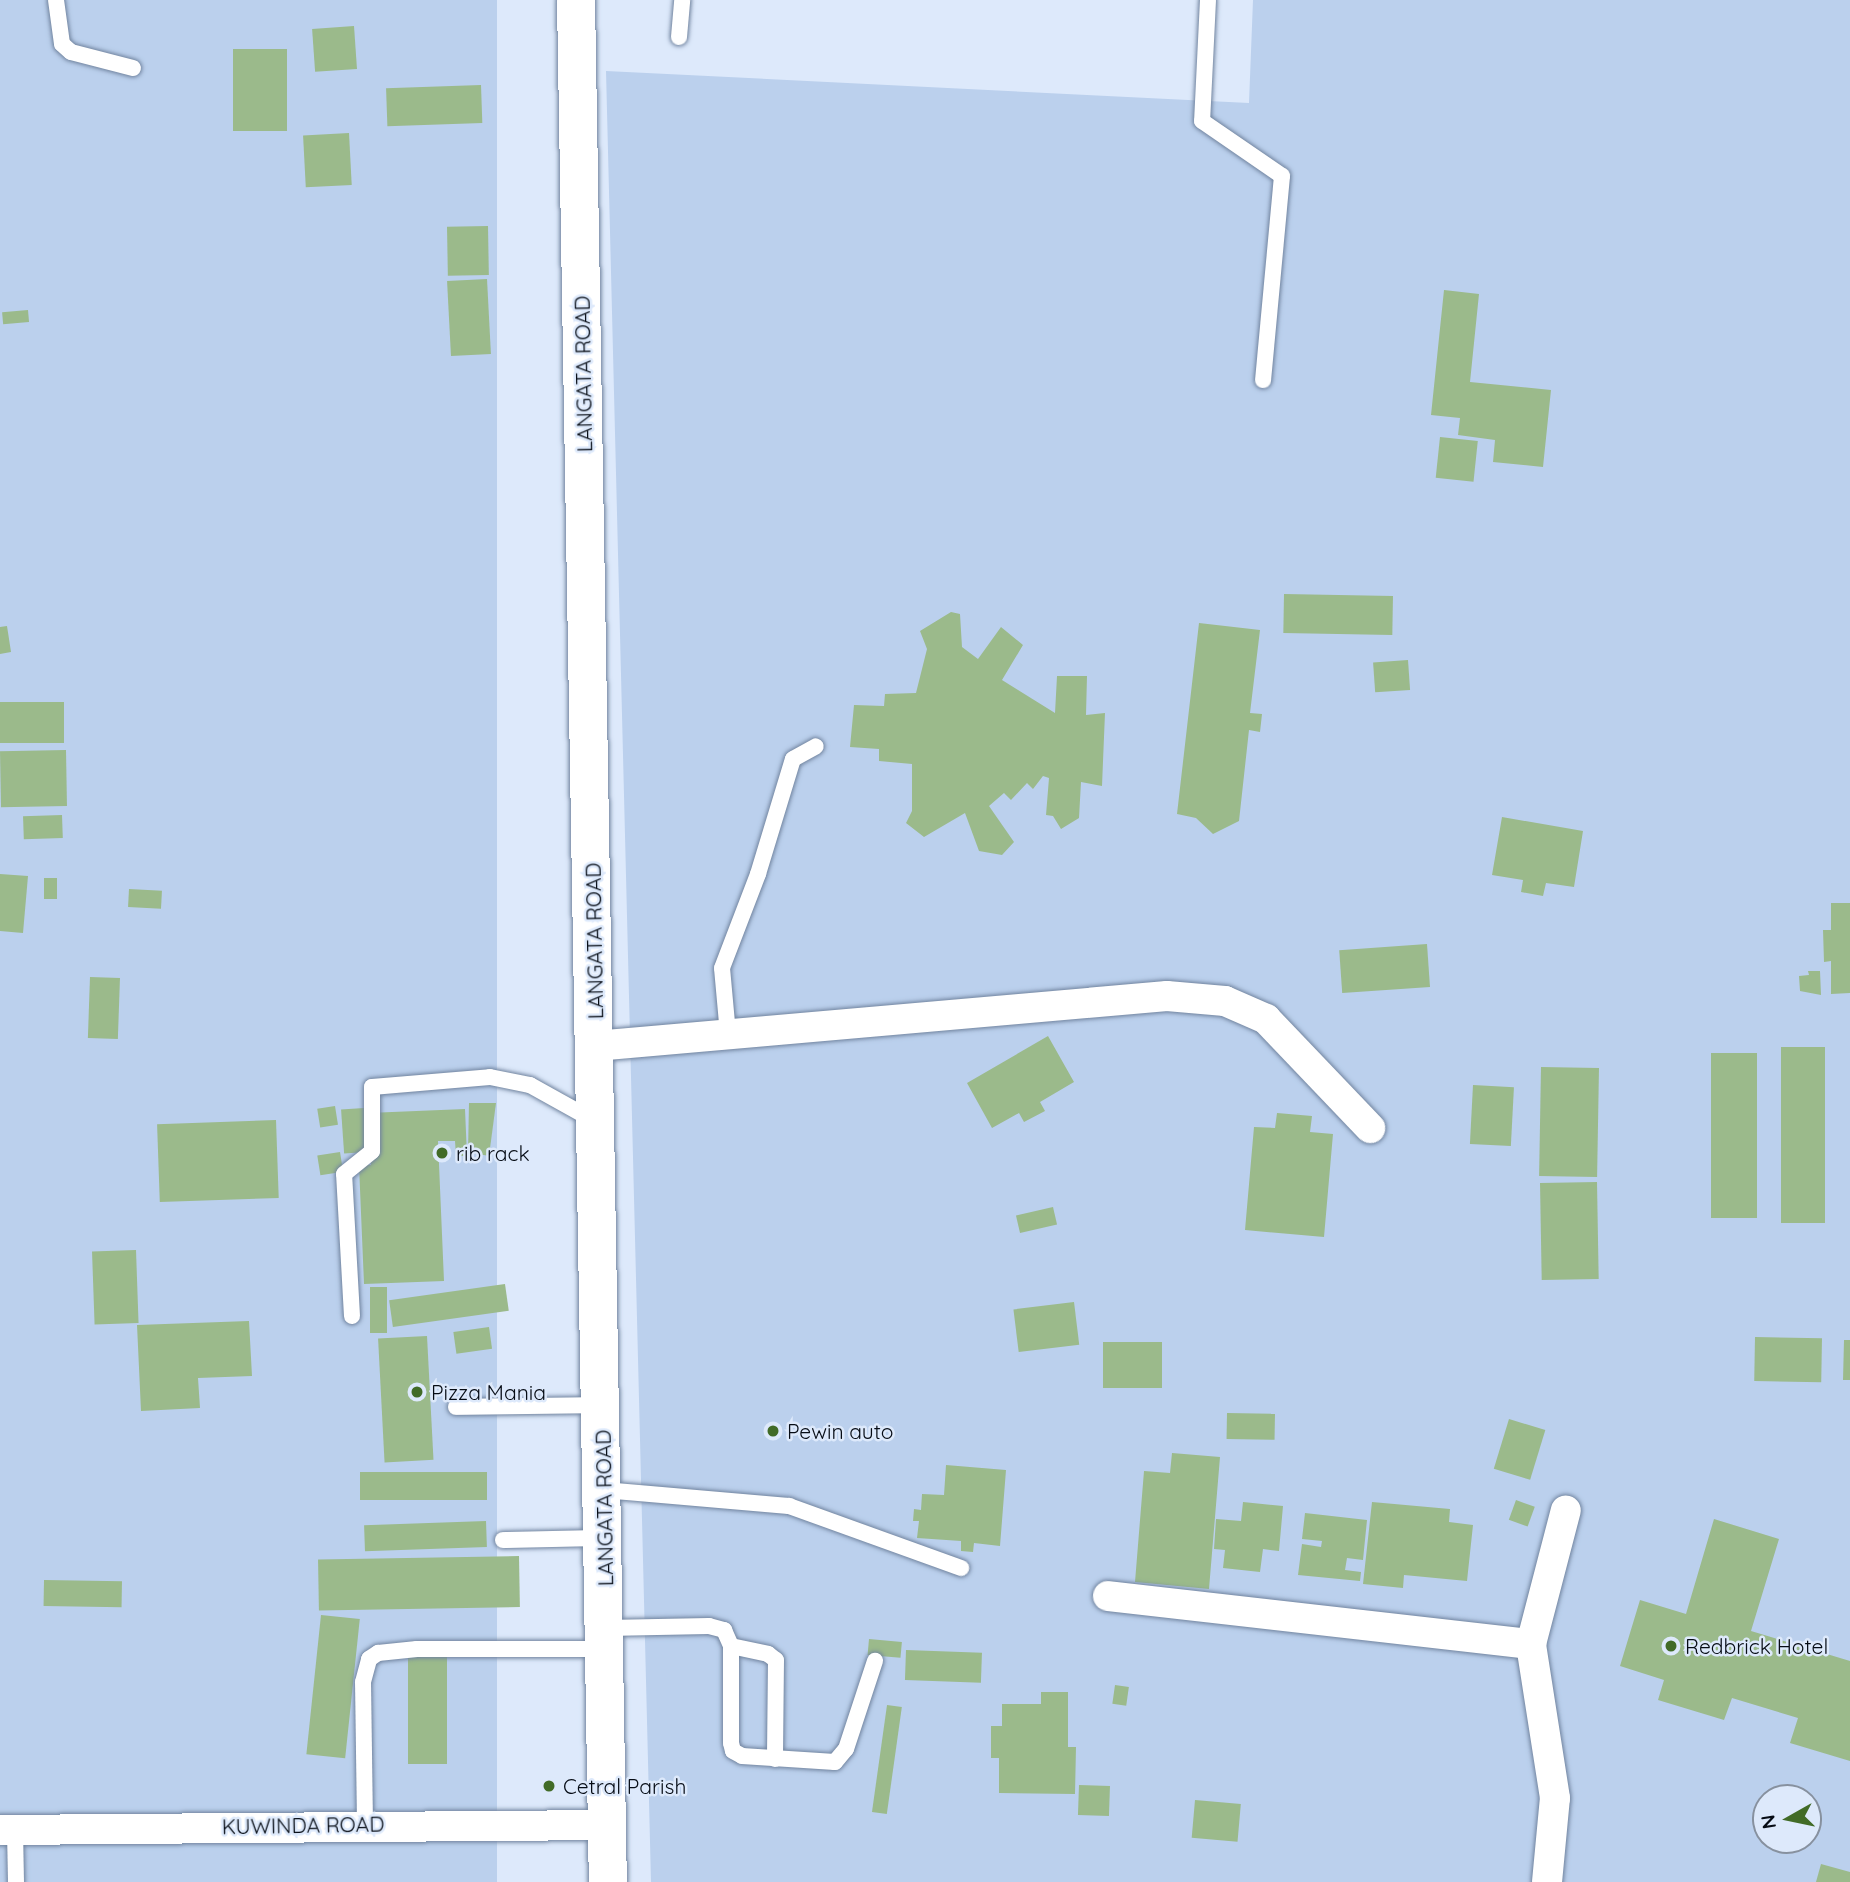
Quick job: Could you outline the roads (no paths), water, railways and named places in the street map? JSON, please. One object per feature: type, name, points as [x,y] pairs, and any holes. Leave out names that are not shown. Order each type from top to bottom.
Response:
[{"type":"main road","name":"LANGATA ROAD","points":[[576,0],[596,1046],[595,1122],[605,1538],[608,1882]]},
{"type":"street","points":[[596,1046],[1167,996],[1225,1001],[1266,1019],[1370,1128]]},
{"type":"street","points":[[1548,1882],[1555,1798],[1531,1644],[1566,1510]]},
{"type":"street","points":[[1108,1596],[1531,1644]]},
{"type":"street","name":"KUWINDA ROAD","points":[[8,1830],[365,1824],[607,1825]]},
{"type":"lane","points":[[56,0],[62,44],[72,52],[133,68]]},
{"type":"lane","points":[[679,37],[682,0]]},
{"type":"lane","points":[[1208,0],[1202,121],[1282,176],[1263,380]]},
{"type":"lane","points":[[728,1034],[722,968],[758,874],[793,759],[816,746]]},
{"type":"lane","points":[[352,1316],[344,1174],[372,1151],[372,1087],[490,1077],[530,1084],[595,1122]]},
{"type":"lane","points":[[456,1407],[602,1405]]},
{"type":"lane","points":[[603,1490],[789,1506],[961,1568]]},
{"type":"lane","points":[[503,1540],[605,1538]]},
{"type":"lane","points":[[365,1824],[363,1682],[369,1660],[378,1653],[606,1638],[709,1626],[724,1630],[731,1646],[733,1751],[775,1759],[835,1762],[846,1749],[875,1661]]},
{"type":"lane","points":[[731,1646],[768,1654],[776,1660],[775,1759]]},
{"type":"lane","points":[[8,1830],[16,1882]]},
{"type":"place","name":"rib rack","points":[[442,1153]]},
{"type":"place","name":"Pizza Mania","points":[[417,1392]]},
{"type":"place","name":"Pewin auto","points":[[773,1431]]},
{"type":"place","name":"Redbrick Hotel","points":[[1671,1646]]},
{"type":"place","name":"Cetral Parish","points":[[549,1786]]}]
